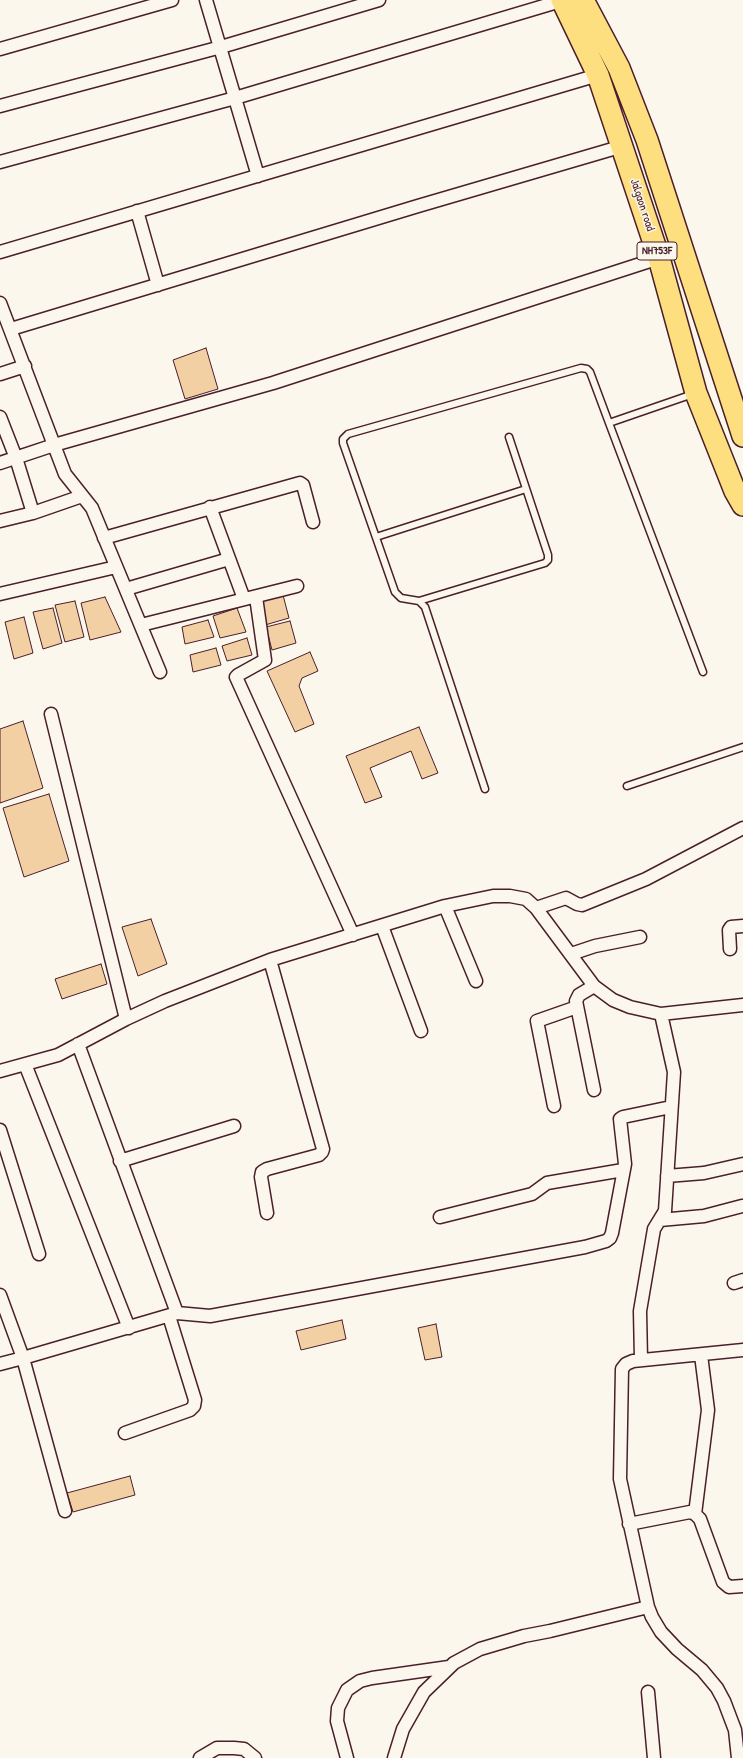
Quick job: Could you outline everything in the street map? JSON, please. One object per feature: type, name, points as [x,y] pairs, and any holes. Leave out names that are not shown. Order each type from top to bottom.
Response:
[{"type":"highway","name":"Jalgaon road","points":[[563,0],[598,75],[623,146],[659,258],[696,393],[735,491],[743,505]]},
{"type":"highway","name":"Jalgaon road","points":[[583,0],[619,68],[647,140],[743,436]]},
{"type":"street","points":[[0,49],[172,0]]},
{"type":"street","points":[[206,0],[258,176]]},
{"type":"street","points":[[0,106],[221,47],[379,0]]},
{"type":"street","points":[[0,162],[236,98],[563,0]]},
{"type":"street","points":[[0,252],[598,75]]},
{"type":"street","points":[[11,329],[418,206],[623,146]]},
{"type":"street","points":[[137,211],[158,285]]},
{"type":"street","points":[[0,463],[54,445],[273,383],[659,258]]},
{"type":"street","points":[[0,303],[65,474],[92,508],[160,672]]},
{"type":"street","points":[[0,374],[25,366]]},
{"type":"street","points":[[0,417],[16,458],[33,513]]},
{"type":"street","points":[[104,538],[300,483],[303,485],[313,522]]},
{"type":"street","points":[[0,521],[33,513],[82,496]]},
{"type":"street","points":[[210,508],[229,559],[250,598],[265,660],[236,677],[353,935]]},
{"type":"street","points":[[126,589],[229,559]]},
{"type":"street","points":[[0,594],[116,567]]},
{"type":"street","points":[[141,625],[297,586]]},
{"type":"street","points":[[51,714],[126,1019]]},
{"type":"street","points":[[536,908],[566,898],[577,904],[582,904],[637,883],[743,828]]},
{"type":"street","points":[[0,1071],[58,1055],[126,1019],[165,1001],[270,960],[445,906],[493,896],[510,896],[526,899],[536,908],[594,986],[613,1000],[630,1007],[661,1014],[743,1005]]},
{"type":"street","points":[[445,906],[476,981]]},
{"type":"street","points":[[382,926],[421,1031]]},
{"type":"street","points":[[730,949],[729,930],[731,927],[743,926]]},
{"type":"street","points":[[571,954],[595,946],[640,937]]},
{"type":"street","points":[[267,1213],[261,1177],[262,1172],[267,1169],[319,1155],[323,1149],[270,960]]},
{"type":"street","points":[[594,986],[577,998],[577,1007],[594,1090]]},
{"type":"street","points":[[554,1106],[537,1021],[577,1007]]},
{"type":"street","points":[[641,1360],[640,1311],[654,1229],[665,1211],[674,1072],[661,1014]]},
{"type":"street","points":[[78,1044],[173,1315],[195,1400],[194,1406],[190,1410],[125,1433]]},
{"type":"street","points":[[25,1064],[129,1328]]},
{"type":"street","points":[[0,1364],[173,1315],[210,1316],[585,1247],[606,1241],[612,1234],[625,1160],[620,1119],[671,1107]]},
{"type":"street","points":[[120,1161],[234,1126]]},
{"type":"street","points":[[0,1130],[40,1254]]},
{"type":"street","points":[[667,1176],[704,1173],[743,1164]]},
{"type":"street","points":[[440,1217],[532,1194],[547,1183],[623,1170]]},
{"type":"street","points":[[660,1220],[704,1216],[742,1206]]},
{"type":"street","points":[[0,1295],[23,1358],[65,1511]]},
{"type":"street","points":[[738,1758],[735,1730],[724,1701],[717,1688],[702,1670],[677,1649],[661,1632],[652,1617],[648,1607],[620,1479],[622,1370],[626,1364],[641,1360],[743,1350]]},
{"type":"street","points":[[695,1514],[708,1410],[701,1355]]},
{"type":"street","points":[[629,1524],[690,1512],[695,1514],[700,1519],[723,1582],[729,1587],[743,1586]]},
{"type":"street","points":[[394,1758],[403,1729],[424,1692],[454,1663],[480,1649],[524,1636],[648,1607]]},
{"type":"street","points":[[347,1758],[337,1721],[338,1708],[348,1690],[360,1681],[372,1678],[449,1667]]},
{"type":"street","points":[[648,1692],[654,1758]]},
{"type":"street","points":[[200,1758],[217,1748],[234,1748],[244,1749],[255,1758]]},
{"type":"lane","points":[[509,437],[548,555],[548,560],[545,563],[418,601],[401,598],[395,592],[343,443],[343,439],[348,434],[581,368],[587,369],[590,372],[703,672]]},
{"type":"lane","points":[[609,423],[696,393]]},
{"type":"lane","points":[[376,537],[526,489]]},
{"type":"lane","points":[[418,601],[425,607],[485,789]]},
{"type":"lane","points":[[627,786],[743,747]]},
{"type":"building","points":[[206,348],[218,389],[185,399],[173,360]]},
{"type":"building","points":[[283,595],[289,618],[265,625],[259,602]]},
{"type":"building","points":[[105,597],[121,632],[90,640],[81,603]]},
{"type":"building","points":[[75,601],[84,637],[65,642],[55,605]]},
{"type":"building","points":[[53,608],[62,643],[43,649],[33,612]]},
{"type":"building","points":[[237,608],[246,632],[220,638],[213,616]]},
{"type":"building","points":[[24,617],[33,653],[14,659],[5,622]]},
{"type":"building","points":[[208,620],[214,637],[185,644],[182,627]]},
{"type":"building","points":[[290,621],[296,643],[272,650],[266,627]]},
{"type":"building","points":[[247,638],[252,655],[227,661],[222,646]]},
{"type":"building","points":[[216,648],[221,665],[193,672],[190,655]]},
{"type":"building","points":[[310,652],[318,671],[302,678],[299,686],[314,724],[295,732],[267,671]]},
{"type":"building","points":[[23,721],[43,788],[0,803],[0,729]]},
{"type":"building","points":[[419,727],[438,773],[422,779],[411,751],[370,768],[382,797],[365,803],[346,756]]},
{"type":"building","points":[[49,794],[69,861],[24,877],[3,808]]},
{"type":"building","points":[[151,919],[167,964],[138,976],[122,927]]},
{"type":"building","points":[[101,964],[107,984],[62,999],[55,979]]},
{"type":"building","points":[[342,1320],[346,1339],[301,1350],[296,1331]]},
{"type":"building","points":[[436,1324],[442,1357],[425,1360],[418,1328]]},
{"type":"building","points":[[130,1476],[135,1495],[73,1512],[67,1493]]}]
